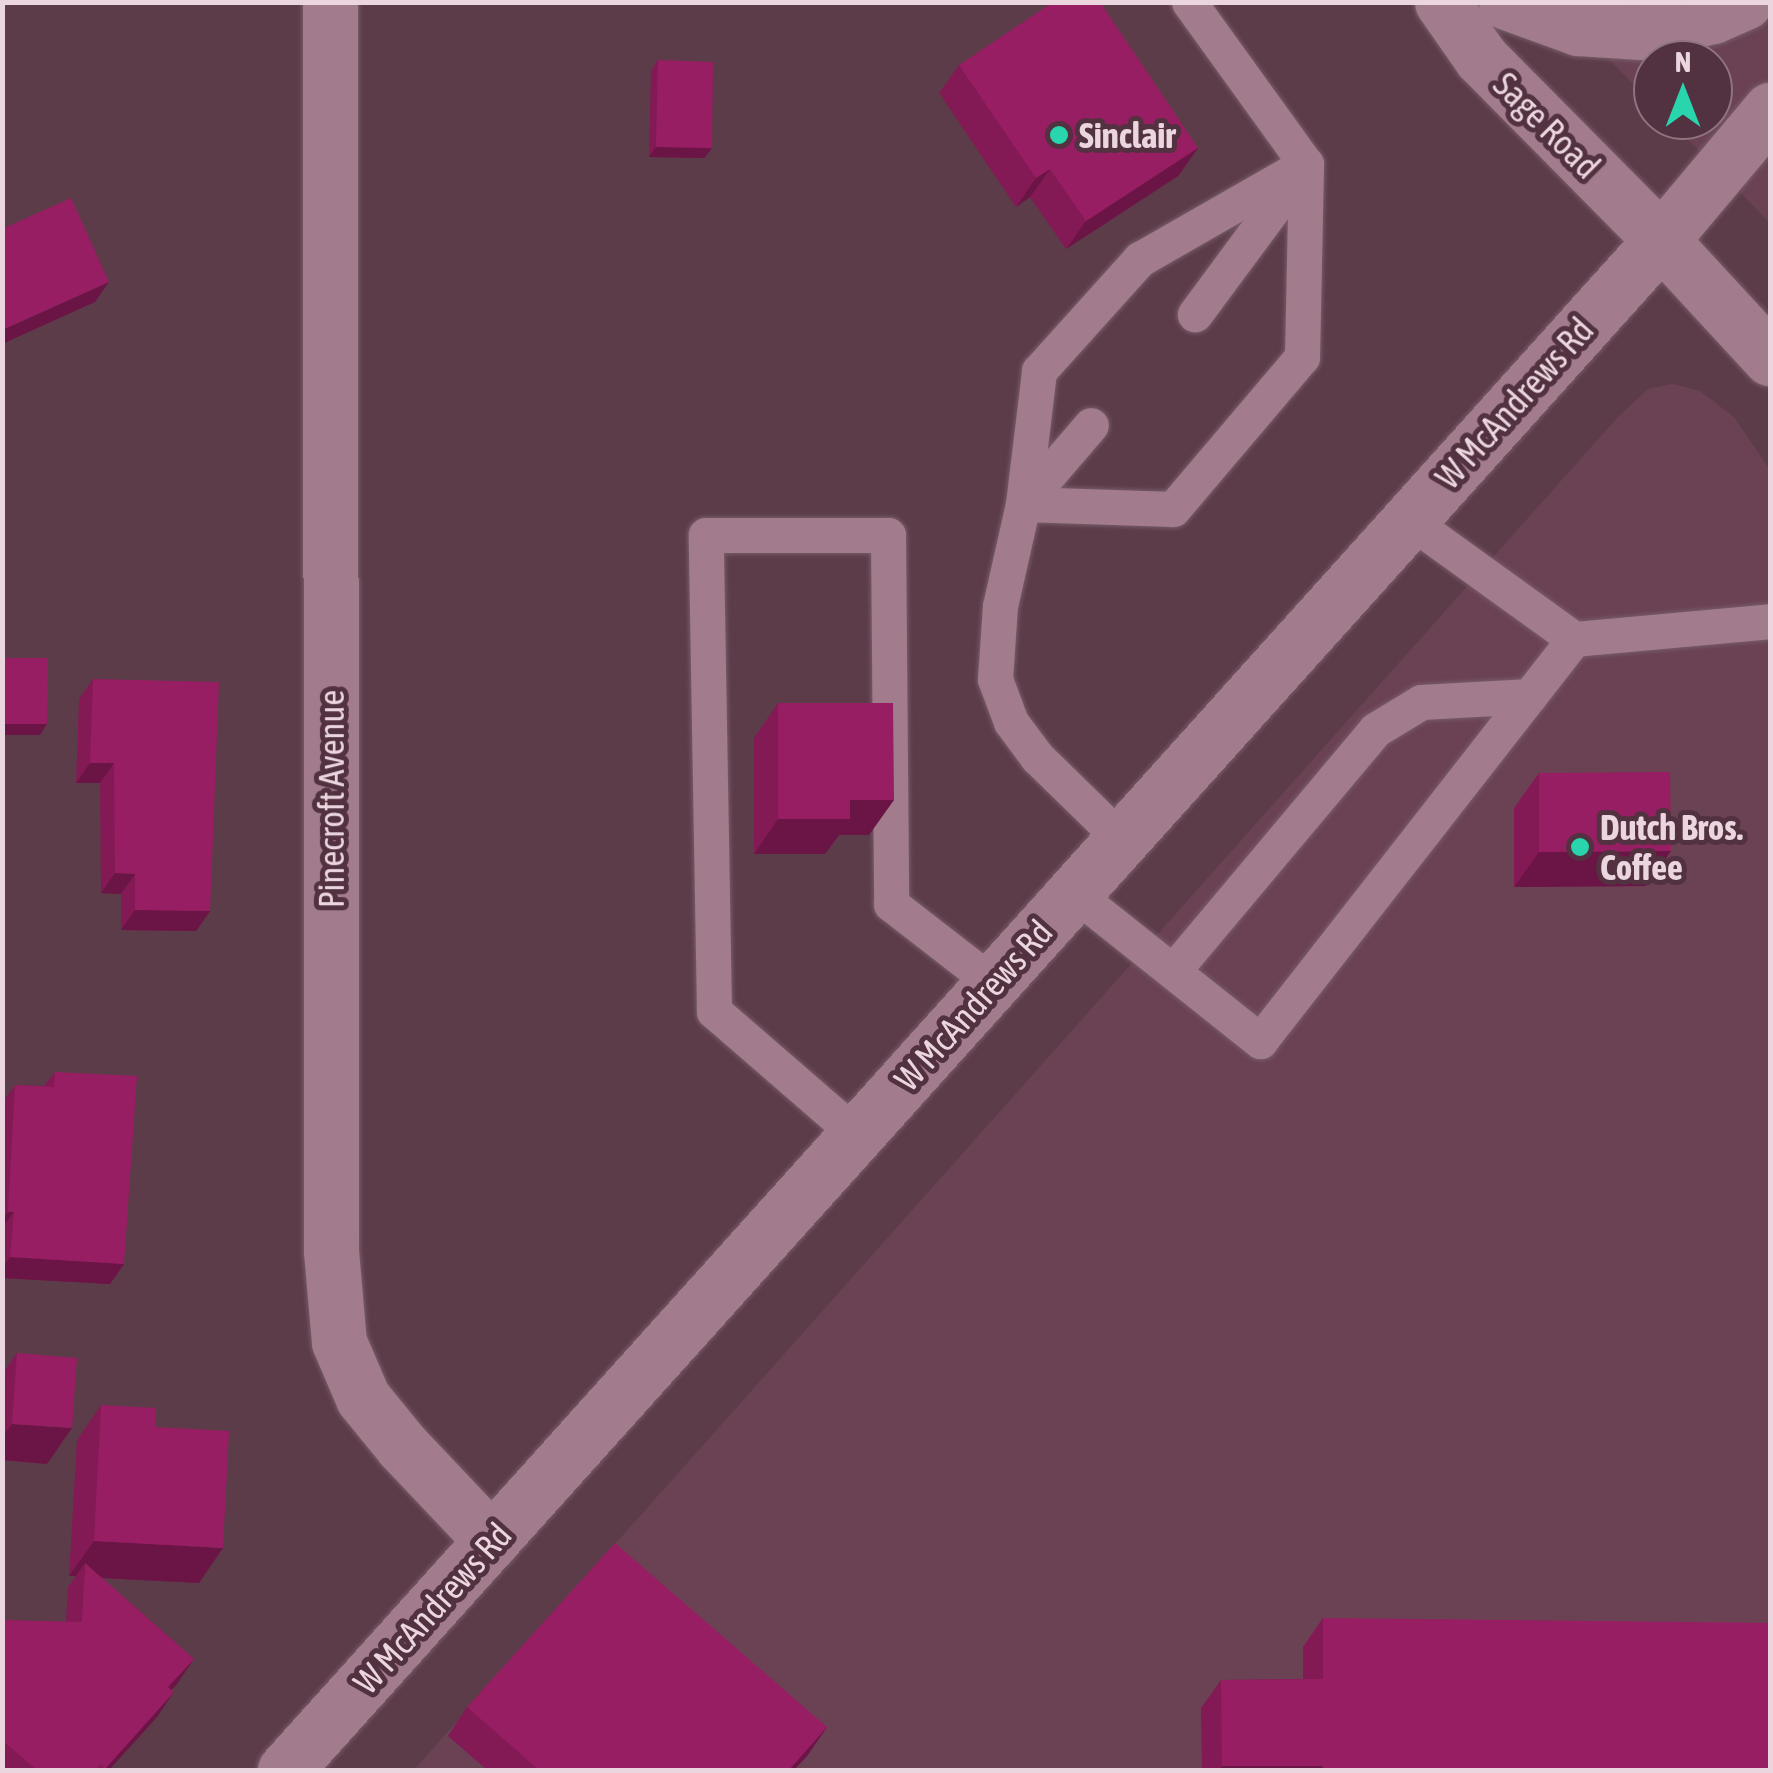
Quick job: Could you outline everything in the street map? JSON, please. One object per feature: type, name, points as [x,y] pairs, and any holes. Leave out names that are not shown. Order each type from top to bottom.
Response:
[{"type":"main road","name":"Pinecroft Avenue","points":[[330,2],[331,1251],[339,1342],[364,1398],[403,1447],[492,1540]]},
{"type":"main road","name":"Sage Road","points":[[1442,2],[1481,58],[1661,240],[1770,358]]},
{"type":"main road","points":[[1506,2],[1578,28],[1640,32],[1714,16],[1745,2]]},
{"type":"main road","name":"W McAndrews Rd","points":[[286,1770],[1661,240],[1770,110]]},
{"type":"lane","points":[[1024,504],[1172,509],[1302,357],[1306,164],[1189,2]]},
{"type":"lane","points":[[1195,314],[1306,164]]},
{"type":"lane","points":[[1122,840],[1037,757],[1011,722],[994,679],[1000,606],[1024,504],[1039,371],[1140,259],[1306,164]]},
{"type":"lane","points":[[1024,504],[1091,425]]},
{"type":"lane","points":[[1409,520],[1574,639],[1770,621]]},
{"type":"lane","points":[[857,1135],[714,1011],[706,535],[888,535],[891,904],[993,983]]},
{"type":"lane","points":[[1074,893],[1260,1041],[1574,639]]},
{"type":"lane","points":[[1172,971],[1375,730],[1420,702],[1530,696]]},
{"type":"shaded area","points":[[1553,3],[1770,3],[1770,223],[1689,140],[1733,140],[1733,40],[1633,40],[1633,84]]},
{"type":"shaded area","points":[[1673,384],[1700,391],[1734,417],[1770,470],[1770,1770],[414,1770],[1617,418],[1648,389]]},
{"type":"building","name":"Sinclair","points":[[1053,2],[1100,2],[1198,148],[1086,221],[1050,169],[1036,178],[959,65]]},
{"type":"building","points":[[658,60],[713,62],[712,148],[656,147]]},
{"type":"building","points":[[71,198],[109,282],[2,330],[2,229]]},
{"type":"building","points":[[2,658],[48,658],[47,724],[2,724]]},
{"type":"building","points":[[93,679],[219,682],[210,911],[135,910],[135,874],[115,873],[114,763],[90,763]]},
{"type":"building","points":[[778,703],[893,703],[894,800],[850,800],[850,819],[778,819]]},
{"type":"building","points":[[1670,772],[1671,851],[1539,852],[1539,773]]},
{"type":"building","points":[[55,1072],[137,1076],[124,1264],[10,1257],[14,1212],[8,1212],[15,1085],[54,1087]]},
{"type":"building","points":[[17,1353],[77,1358],[72,1428],[12,1424]]},
{"type":"building","points":[[101,1405],[156,1408],[155,1427],[229,1431],[223,1548],[94,1541]]},
{"type":"building","points":[[615,1543],[827,1727],[789,1770],[539,1770],[467,1707]]},
{"type":"building","points":[[85,1563],[194,1659],[168,1687],[174,1692],[105,1769],[101,1764],[95,1770],[37,1770],[2,1740],[2,1620],[82,1622]]},
{"type":"building","points":[[1323,1618],[1770,1623],[1770,1770],[1323,1770],[1323,1766],[1222,1766],[1221,1680],[1323,1679]]},
{"type":"place","name":"Sinclair","points":[[1059,135]]},
{"type":"place","name":"Dutch Bros. Coffee","points":[[1580,847]]}]
